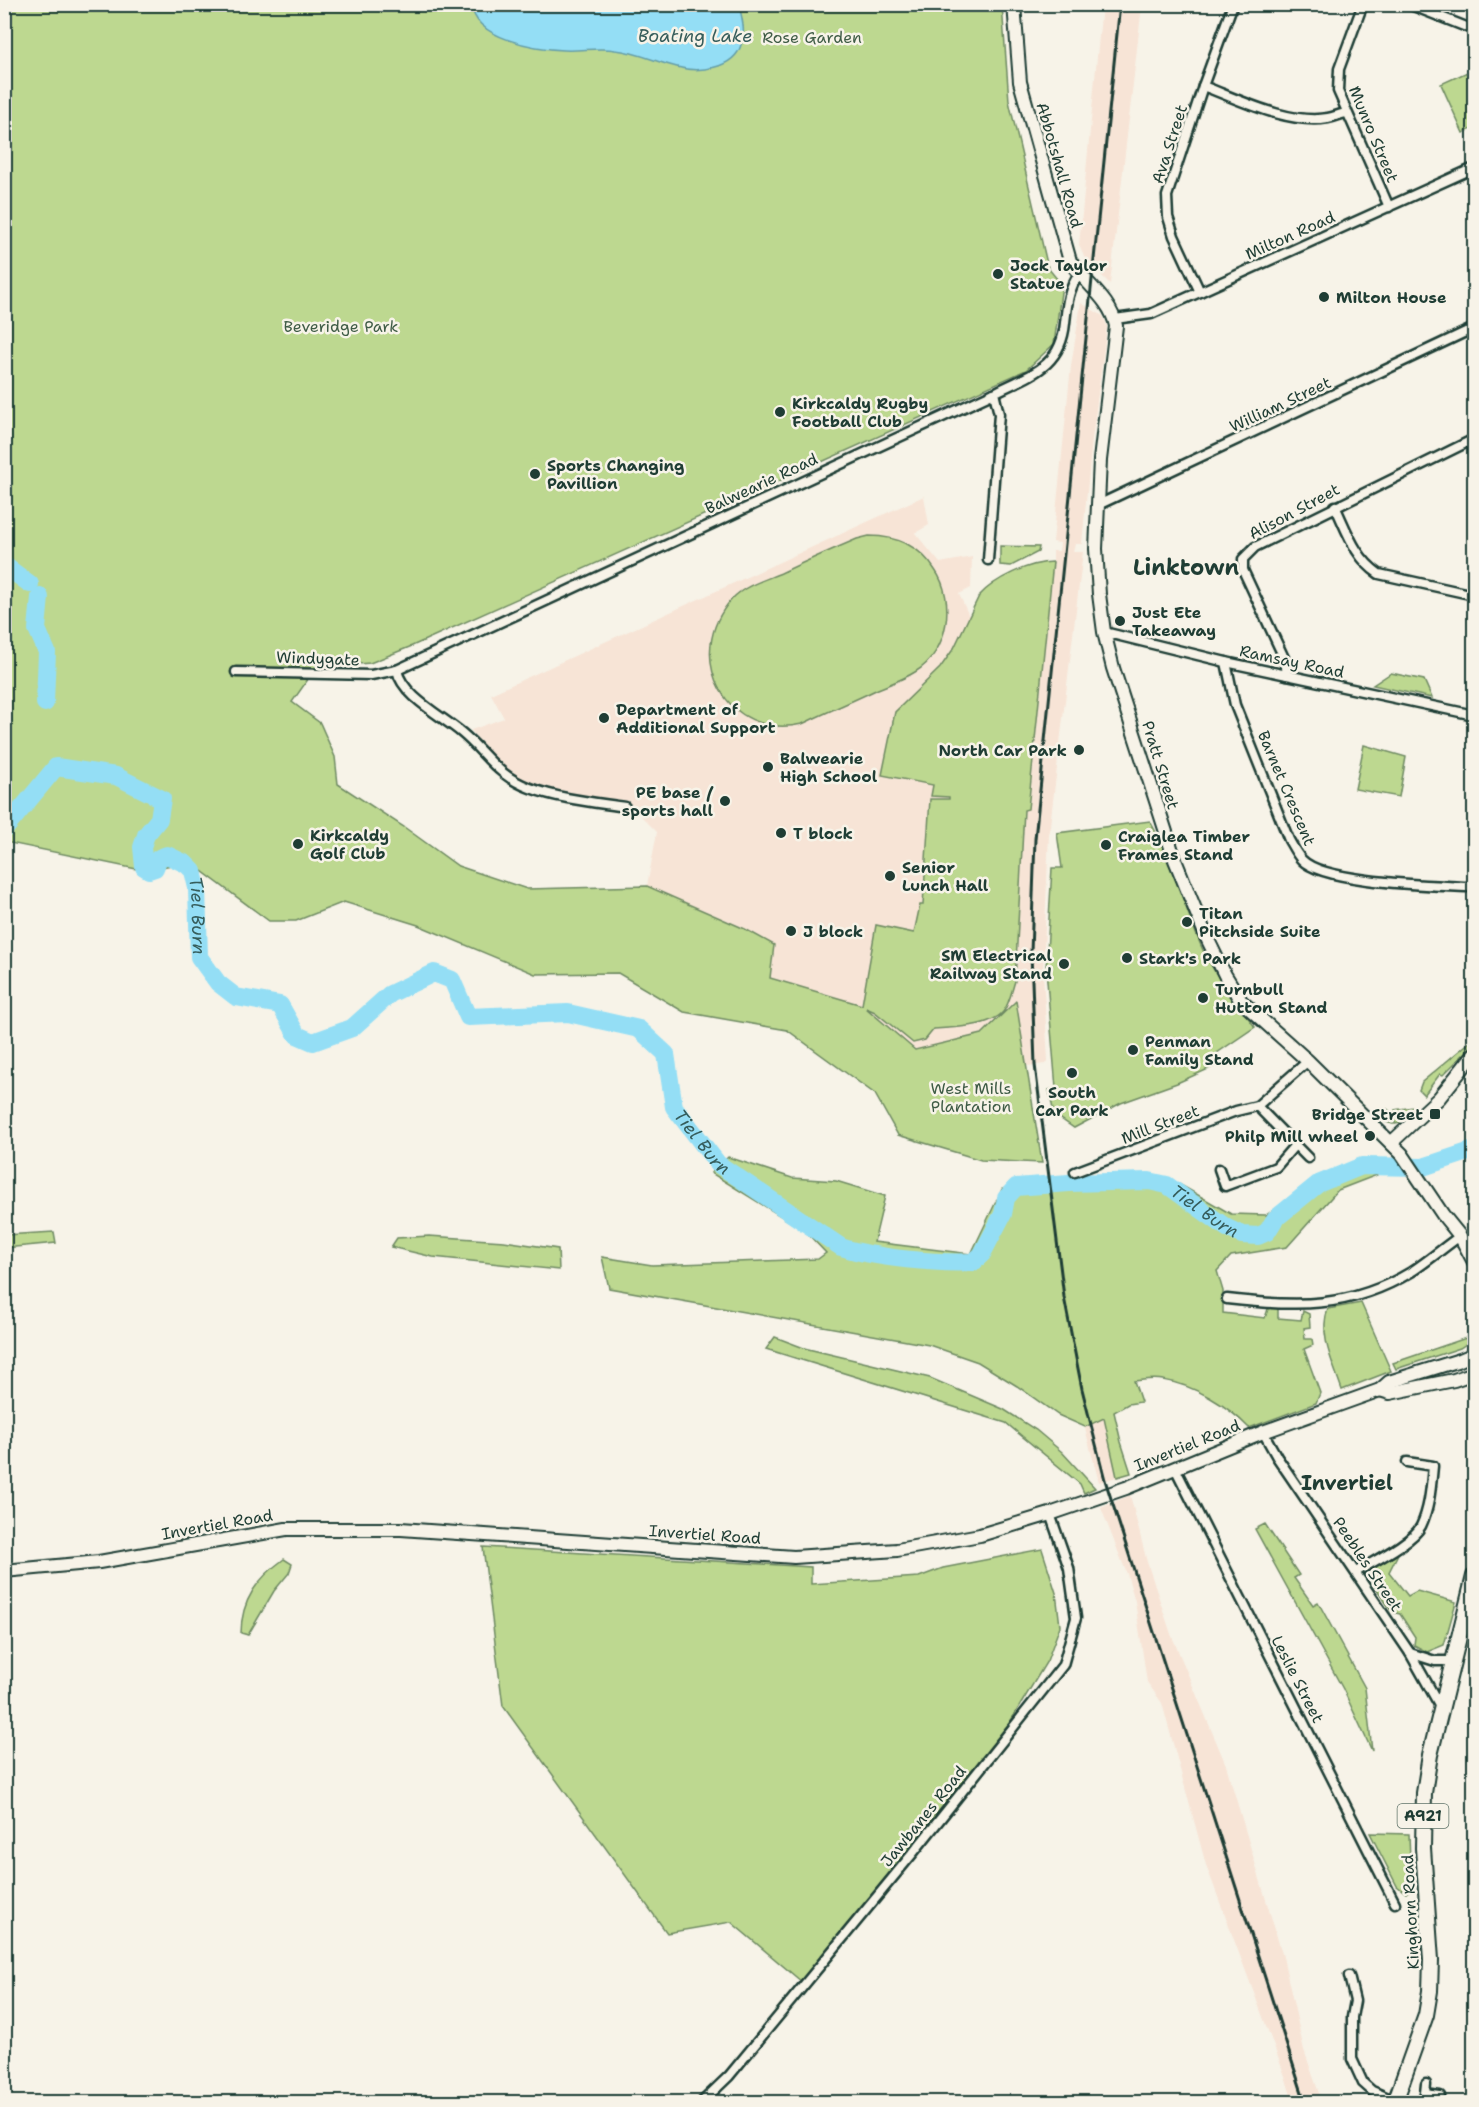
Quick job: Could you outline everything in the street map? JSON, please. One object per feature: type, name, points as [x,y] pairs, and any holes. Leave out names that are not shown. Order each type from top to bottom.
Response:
[{"type":"main road","name":"Abbotshall Road","points":[[1014,4],[1020,82],[1064,243],[1070,261],[1106,304],[1115,319]]},
{"type":"main road","name":"Pratt Street","points":[[1115,319],[1116,334],[1100,460],[1097,567],[1104,632],[1160,819],[1206,936],[1225,975],[1241,1000],[1308,1061],[1391,1143]]},
{"type":"main road","points":[[1474,1054],[1439,1098],[1391,1143],[1402,1154],[1460,1236],[1474,1262]]},
{"type":"main road","name":"Invertiel Road","points":[[4,1572],[99,1562],[286,1529],[400,1529],[794,1557],[897,1550],[980,1535],[1050,1514],[1125,1488],[1263,1432],[1380,1390],[1389,1382],[1474,1354]]},
{"type":"main road","points":[[1460,1360],[1474,1364]]},
{"type":"main road","name":"Invertiel Road","points":[[1380,1390],[1390,1393],[1454,1380],[1474,1373]]},
{"type":"main road","name":"Kinghorn Road","points":[[1395,2102],[1426,2015],[1430,1991],[1431,1960],[1423,1848],[1424,1793],[1430,1755],[1474,1576]]},
{"type":"street","name":"Ava Street","points":[[1200,291],[1174,236],[1168,217],[1167,196],[1233,4]]},
{"type":"street","name":"Munro Street","points":[[1362,4],[1339,69],[1338,91],[1389,207]]},
{"type":"street","points":[[1408,4],[1474,30]]},
{"type":"street","points":[[1203,86],[1277,113],[1303,119],[1328,118],[1346,113]]},
{"type":"street","name":"Milton Road","points":[[1115,319],[1151,314],[1474,168]]},
{"type":"street","name":"Balwearie Road","points":[[398,670],[993,393],[1044,367],[1059,351],[1064,336],[1070,287],[1079,274]]},
{"type":"street","name":"William Street","points":[[1098,505],[1474,328]]},
{"type":"street","points":[[988,560],[999,414],[993,393]]},
{"type":"street","name":"Alison Street","points":[[1287,675],[1285,660],[1243,570],[1243,559],[1255,546],[1474,440]]},
{"type":"street","points":[[1335,506],[1359,556],[1368,567],[1379,574],[1474,595]]},
{"type":"street","name":"Ramsay Road","points":[[1104,632],[1226,662],[1474,715]]},
{"type":"street","name":"Barnet Crescent","points":[[1226,662],[1235,705],[1289,840],[1302,861],[1343,877],[1467,888],[1474,886]]},
{"type":"street","points":[[398,670],[399,680],[420,701],[464,734],[487,760],[508,777],[558,797],[625,807]]},
{"type":"street","name":"Windygate","points":[[236,672],[371,675],[398,670]]},
{"type":"street","name":"Mill Street","points":[[1075,1172],[1236,1111],[1257,1106],[1308,1061]]},
{"type":"street","points":[[1257,1106],[1308,1158]]},
{"type":"street","points":[[1219,1169],[1225,1186],[1276,1167],[1296,1145]]},
{"type":"street","points":[[1227,1299],[1284,1304],[1343,1300],[1377,1288],[1411,1271],[1460,1236]]},
{"type":"street","name":"Peebles Street","points":[[1263,1432],[1277,1457],[1410,1653],[1441,1708]]},
{"type":"street","points":[[1356,1572],[1403,1544],[1420,1528],[1430,1495],[1432,1466],[1407,1462]]},
{"type":"street","name":"Leslie Street","points":[[1175,1468],[1395,1903]]},
{"type":"street","name":"Jawbanes Road","points":[[702,2103],[729,2076],[913,1853],[1063,1665],[1076,1618],[1069,1568],[1050,1514]]},
{"type":"street","points":[[1410,1653],[1434,1661],[1453,1662]]},
{"type":"street","points":[[1349,1976],[1355,2001],[1352,2017],[1352,2060],[1363,2083],[1372,2091],[1395,2102]]},
{"type":"street","points":[[1426,2084],[1425,2098],[1440,2096]]},
{"type":"shaded area","points":[[1102,5],[1142,5],[1110,284],[1085,259],[1079,245]]},
{"type":"shaded area","name":"Balwearie High School","points":[[1081,303],[1103,316],[1107,326],[1092,440],[1082,544],[1075,544],[1073,552],[1083,552],[1049,834],[1043,973],[1048,1061],[1046,1064],[1026,1066],[1016,1001],[982,1034],[915,1050],[862,1005],[770,978],[745,929],[647,886],[657,832],[627,802],[570,794],[517,777],[491,757],[471,730],[504,718],[491,694],[924,496],[929,525],[915,533],[940,563],[972,557],[971,588],[959,594],[969,616],[984,590],[1022,568],[1053,562],[1053,551],[1059,551],[1060,543],[1053,542],[1071,366]]},
{"type":"shaded area","points":[[1081,1413],[1103,1415],[1117,1477],[1099,1482]]},
{"type":"shaded area","points":[[1130,1495],[1147,1562],[1171,1634],[1226,1765],[1283,1957],[1304,2050],[1322,2102],[1293,2102],[1206,1865],[1162,1703],[1147,1682],[1135,1601],[1101,1508]]},
{"type":"green space","name":"Beveridge Park","points":[[4,5],[1002,5],[1009,101],[1048,268],[1062,285],[1054,344],[1026,370],[412,646],[370,663],[311,668],[309,678],[292,702],[320,723],[335,757],[338,784],[458,866],[527,889],[647,886],[745,929],[774,945],[770,978],[862,1005],[876,925],[914,933],[920,905],[923,905],[930,799],[949,799],[949,797],[931,796],[933,785],[882,775],[895,712],[940,668],[954,648],[979,596],[1003,578],[1023,568],[1053,562],[1028,809],[1024,810],[1015,981],[1007,1005],[1003,1012],[989,1021],[970,1026],[934,1029],[925,1040],[913,1043],[875,1012],[866,1008],[915,1050],[982,1034],[1016,1001],[1042,1163],[981,1160],[898,1135],[875,1094],[787,1030],[684,1012],[618,973],[535,974],[418,925],[344,902],[296,921],[269,921],[195,866],[171,865],[146,871],[5,842]]},
{"type":"green space","points":[[1474,69],[1474,128],[1463,133],[1441,84]]},
{"type":"green space","points":[[869,536],[898,540],[915,549],[929,562],[942,582],[946,596],[946,625],[935,652],[911,675],[802,724],[775,726],[752,720],[733,707],[720,689],[712,668],[711,645],[717,621],[732,599],[742,590],[755,584],[857,539]]},
{"type":"green space","points":[[1000,546],[1039,547],[1038,552],[1011,566],[1000,565]]},
{"type":"green space","points":[[1391,673],[1424,680],[1432,698],[1373,685]]},
{"type":"green space","points":[[1364,745],[1406,757],[1399,797],[1355,789]]},
{"type":"green space","name":"Stark's Park","points":[[1150,821],[1208,960],[1255,1027],[1217,1053],[1222,1063],[1177,1083],[1121,1103],[1074,1128],[1054,1114],[1049,1090],[1056,1088],[1046,969],[1052,868],[1062,868],[1057,833]]},
{"type":"green space","points":[[1473,1041],[1466,1052],[1443,1075],[1440,1074],[1424,1095],[1419,1090],[1422,1082]]},
{"type":"green space","points":[[1413,1107],[1414,1110],[1400,1123],[1395,1124],[1395,1110]]},
{"type":"green space","points":[[1376,1109],[1387,1109],[1392,1113],[1393,1124],[1386,1122]]},
{"type":"green space","points":[[728,1157],[792,1178],[836,1181],[885,1196],[874,1242],[971,1254],[1002,1189],[1017,1184],[1141,1175],[1172,1180],[1231,1214],[1266,1215],[1329,1172],[1380,1159],[1377,1175],[1338,1190],[1287,1247],[1231,1256],[1217,1271],[1223,1291],[1223,1313],[1265,1318],[1269,1306],[1278,1307],[1278,1318],[1301,1320],[1303,1311],[1309,1314],[1310,1327],[1304,1328],[1305,1339],[1312,1339],[1313,1345],[1304,1349],[1320,1393],[1316,1403],[1249,1428],[1220,1404],[1186,1386],[1160,1379],[1134,1381],[1141,1402],[1128,1404],[1114,1412],[1131,1473],[1117,1477],[1104,1418],[1085,1427],[1058,1415],[978,1362],[929,1345],[609,1288],[602,1257],[652,1265],[818,1259],[826,1253],[805,1231],[711,1173]]},
{"type":"green space","points":[[54,1232],[56,1243],[5,1248],[5,1235]]},
{"type":"green space","points":[[429,1236],[504,1241],[558,1249],[559,1270],[433,1257],[391,1247],[397,1238]]},
{"type":"green space","points":[[1361,1303],[1391,1371],[1342,1390],[1328,1350],[1325,1319],[1328,1309]]},
{"type":"green space","points":[[1472,1336],[1472,1340],[1460,1348],[1396,1369],[1393,1363]]},
{"type":"green space","points":[[775,1337],[804,1348],[930,1378],[1003,1409],[1036,1430],[1062,1452],[1095,1488],[1084,1493],[1080,1484],[1006,1423],[766,1349]]},
{"type":"green space","points":[[1265,1524],[1299,1575],[1294,1578],[1313,1605],[1318,1602],[1365,1688],[1372,1751],[1343,1689],[1255,1529]]},
{"type":"green space","points":[[483,1547],[811,1567],[811,1584],[919,1577],[943,1568],[1042,1549],[1056,1593],[1060,1626],[1047,1661],[1010,1722],[802,1982],[731,1922],[667,1933],[503,1706]]},
{"type":"green space","points":[[1398,1554],[1389,1572],[1408,1596],[1417,1591],[1456,1602],[1444,1645],[1427,1652],[1414,1645],[1415,1637],[1400,1614],[1392,1612],[1371,1580],[1371,1573],[1375,1567]]},
{"type":"green space","points":[[284,1559],[292,1564],[289,1573],[274,1591],[248,1635],[241,1633],[244,1610],[253,1591],[266,1574]]},
{"type":"green space","points":[[1370,1833],[1409,1834],[1411,1889],[1406,1893],[1397,1886]]},
{"type":"water","name":"Boating Lake","points":[[472,5],[739,5],[743,35],[737,53],[723,64],[705,69],[685,69],[623,51],[553,49],[509,40],[483,26],[475,17]]},
{"type":"waterway","points":[[4,565],[30,584]]},
{"type":"waterway","points":[[40,597],[37,629],[47,652],[45,703]]},
{"type":"waterway","name":"Tiel Burn","points":[[4,830],[56,767],[116,776],[162,799],[159,819],[146,835],[142,847],[144,867],[149,870],[155,868],[159,858],[167,855],[186,864],[193,871],[197,888],[199,957],[218,983],[236,997],[280,1005],[297,1035],[313,1042],[352,1028],[390,994],[434,973],[452,980],[468,1017],[568,1013],[639,1029],[666,1054],[674,1107],[718,1164],[841,1247],[855,1251],[907,1259],[974,1262],[982,1254],[1003,1214],[1006,1198],[1016,1187],[1069,1183],[1149,1181],[1167,1185],[1227,1228],[1242,1235],[1258,1236],[1267,1232],[1275,1219],[1318,1184],[1362,1166],[1423,1167],[1474,1150]]},
{"type":"railway","points":[[1120,4],[1035,839],[1031,953],[1035,1065],[1064,1297],[1082,1389],[1105,1480],[1305,2102]]},
{"type":"place","name":"Jock Taylor Statue","points":[[998,274]]},
{"type":"place","name":"Milton House","points":[[1324,297]]},
{"type":"place","name":"Kirkcaldy Rugby Football Club","points":[[780,412]]},
{"type":"place","name":"Sports Changing Pavillion","points":[[535,474]]},
{"type":"place","name":"Just Ete Takeaway","points":[[1120,621]]},
{"type":"place","name":"Department of Additional Support","points":[[604,718]]},
{"type":"place","name":"North Car Park","points":[[1079,750]]},
{"type":"place","name":"Balwearie High School","points":[[768,767]]},
{"type":"place","name":"PE base / sports hall","points":[[725,801]]},
{"type":"place","name":"T block","points":[[781,833]]},
{"type":"place","name":"Kirkcaldy Golf Club","points":[[298,844]]},
{"type":"place","name":"Craiglea Timber Frames Stand","points":[[1106,845]]},
{"type":"place","name":"Senior Lunch Hall","points":[[890,876]]},
{"type":"place","name":"Titan Pitchside Suite","points":[[1187,922]]},
{"type":"place","name":"J block","points":[[791,931]]},
{"type":"place","name":"Stark's Park","points":[[1127,958]]},
{"type":"place","name":"SM Electrical Railway Stand","points":[[1064,964]]},
{"type":"place","name":"Turnbull Hutton Stand","points":[[1203,998]]},
{"type":"place","name":"Penman Family Stand","points":[[1133,1050]]},
{"type":"place","name":"South Car Park","points":[[1072,1073]]},
{"type":"place","name":"Bridge Street","points":[[1435,1114]]},
{"type":"place","name":"Philp Mill wheel","points":[[1370,1136]]},
{"type":"district","name":"Linktown","points":[[1186,567]]},
{"type":"district","name":"Invertiel","points":[[1347,1483]]},
{"type":"park label","name":"Rose Garden","points":[[812,37]]},
{"type":"park label","name":"West Mills Plantation","points":[[971,1097]]}]
